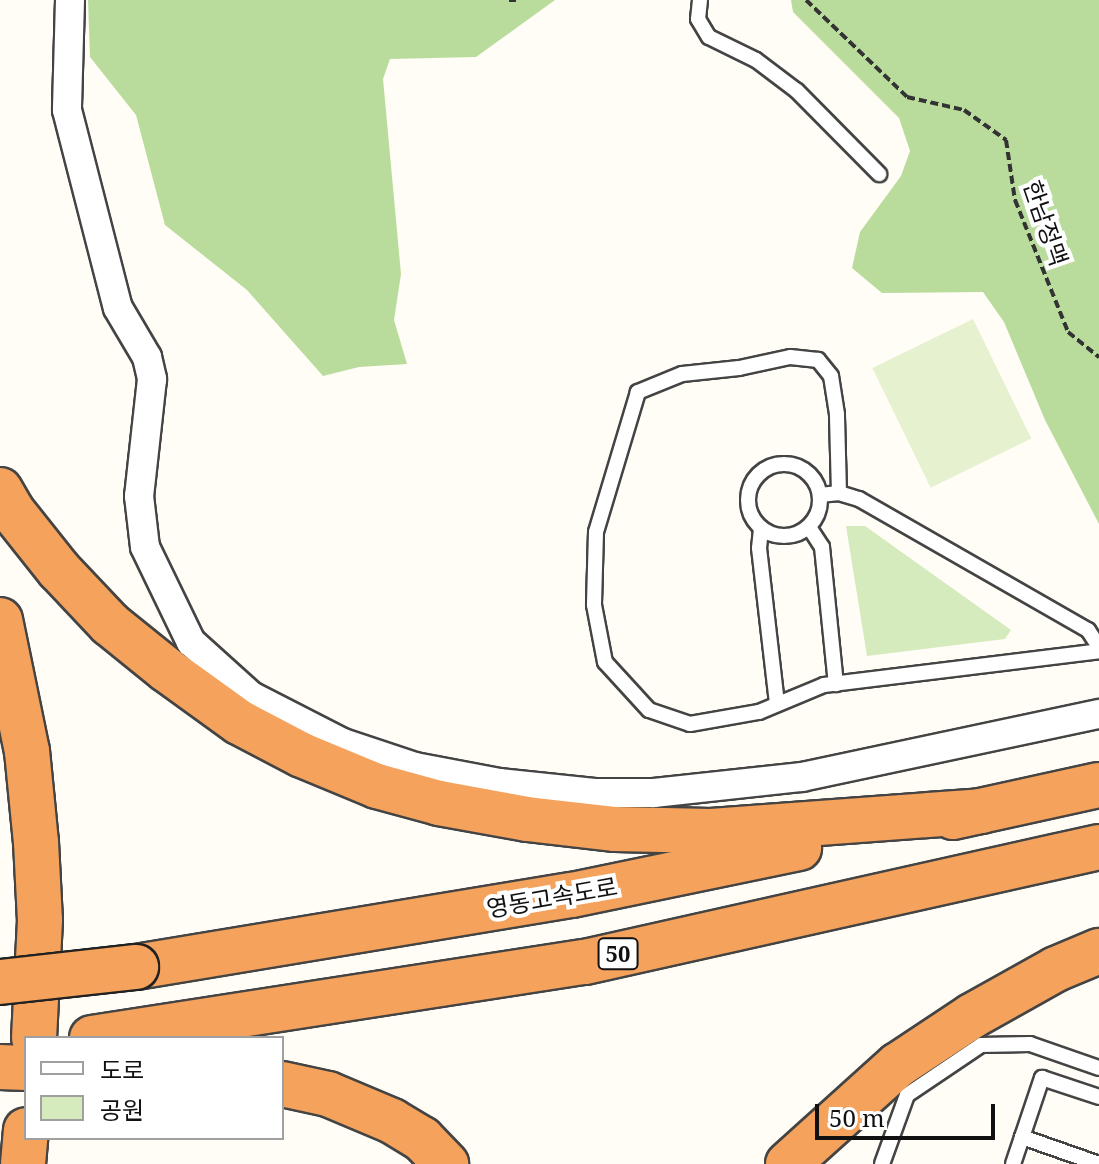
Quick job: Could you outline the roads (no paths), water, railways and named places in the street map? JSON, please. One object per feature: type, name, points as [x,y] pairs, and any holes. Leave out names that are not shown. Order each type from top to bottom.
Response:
[{"type":"highway","points":[[0,490],[12,511],[59,570],[110,624],[167,670],[239,722],[302,755],[377,786],[439,803],[513,817],[615,829],[711,831],[981,811]]},
{"type":"highway","points":[[0,620],[27,751],[36,842],[40,920],[34,1036]]},
{"type":"highway","name":"영동고속도로","points":[[0,982],[136,967],[572,895],[1099,785]]},
{"type":"highway","name":"50","points":[[112,1036],[585,962],[1099,847]]},
{"type":"highway","points":[[788,1164],[898,1065],[972,1016],[1056,969],[1099,951]]},
{"type":"highway","points":[[0,1048],[24,1045]]},
{"type":"highway","points":[[0,1067],[24,1068]]},
{"type":"highway","points":[[284,1084],[328,1094],[392,1121],[422,1139],[446,1164]]},
{"type":"highway","points":[[23,1164],[25,1140]]},
{"type":"street","points":[[70,0],[67,110],[118,308],[147,357],[152,379],[139,496],[145,547],[191,642],[251,696],[343,743],[415,767],[499,783],[594,793],[654,793],[802,777],[1099,714]]},
{"type":"lane","points":[[700,0],[698,19],[709,37],[756,60],[797,91],[879,174]]},
{"type":"lane","points":[[820,495],[839,493],[859,499],[1088,630],[1099,649],[836,684],[759,712],[690,724],[649,710],[605,662],[594,605],[596,532],[638,392],[682,374],[739,368],[790,357],[818,360],[831,376],[837,414],[839,493]]},
{"type":"lane","points":[[761,529],[784,536],[809,527],[820,508],[820,495],[809,473],[788,463],[765,469],[756,476],[747,498],[749,510],[761,529],[759,548],[777,704]]},
{"type":"lane","points":[[809,527],[822,547],[836,684]]},
{"type":"lane","points":[[882,1164],[907,1095],[981,1045],[1030,1044],[1099,1068]]},
{"type":"lane","points":[[1013,1164],[1042,1078],[1099,1097]]},
{"type":"lane","points":[[1022,1137],[1099,1164]]}]
